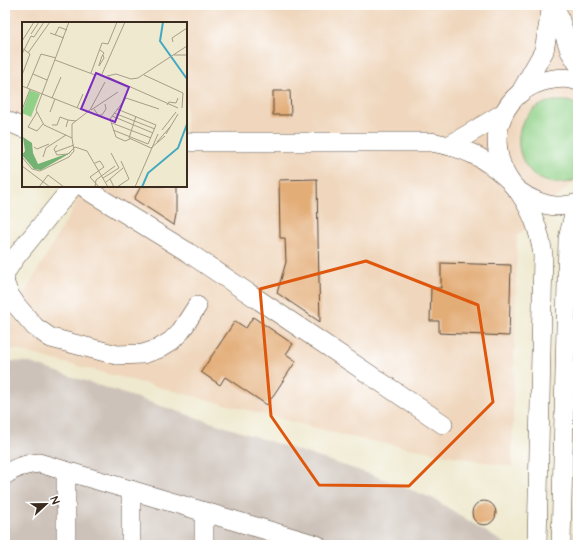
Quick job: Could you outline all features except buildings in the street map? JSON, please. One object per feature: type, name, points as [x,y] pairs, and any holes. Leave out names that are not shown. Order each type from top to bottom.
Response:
[{"type":"street","points":[[554,5],[570,51],[578,64]]},
{"type":"street","points":[[537,545],[543,255],[541,242],[533,216],[500,164],[497,148],[497,130],[502,114],[511,101],[522,90],[544,51],[554,5]]},
{"type":"street","points":[[522,90],[538,82],[556,78],[578,81]]},
{"type":"street","points":[[450,145],[502,114]]},
{"type":"street","points":[[5,120],[22,128]]},
{"type":"street","points":[[187,142],[432,142],[450,145],[481,158],[495,167],[514,185],[536,201],[556,206],[578,203]]},
{"type":"street","points":[[5,278],[5,273],[14,259],[72,187]]},
{"type":"street","points":[[84,187],[186,251],[443,424]]},
{"type":"street","points":[[561,545],[568,239],[575,210],[578,208]]},
{"type":"street","points":[[5,284],[9,294],[35,327],[50,338],[117,355],[143,354],[158,349],[171,341],[181,331],[198,306]]},
{"type":"street","points":[[5,476],[18,467],[29,464],[39,464],[317,545]]},
{"type":"street","points":[[66,471],[66,545]]},
{"type":"street","points":[[131,490],[131,545]]},
{"type":"street","points":[[204,512],[204,545]]},
{"type":"highlighted area","points":[[366,261],[478,305],[493,402],[409,486],[319,485],[271,416],[260,289]]},
{"type":"shaded area","points":[[5,5],[578,5],[578,177],[517,236],[512,467],[350,437],[5,347],[5,327],[77,202],[65,187],[187,187],[187,22],[22,22],[22,137],[5,117]]},
{"type":"shaded area","points":[[5,362],[27,362],[376,476],[434,499],[507,545],[5,545]]},
{"type":"shaded area","points":[[578,422],[578,545],[573,545],[574,527]]},
{"type":"green space","points":[[568,101],[578,105],[578,179],[558,183],[542,180],[530,170],[522,157],[519,142],[521,127],[530,113],[545,103]]}]
